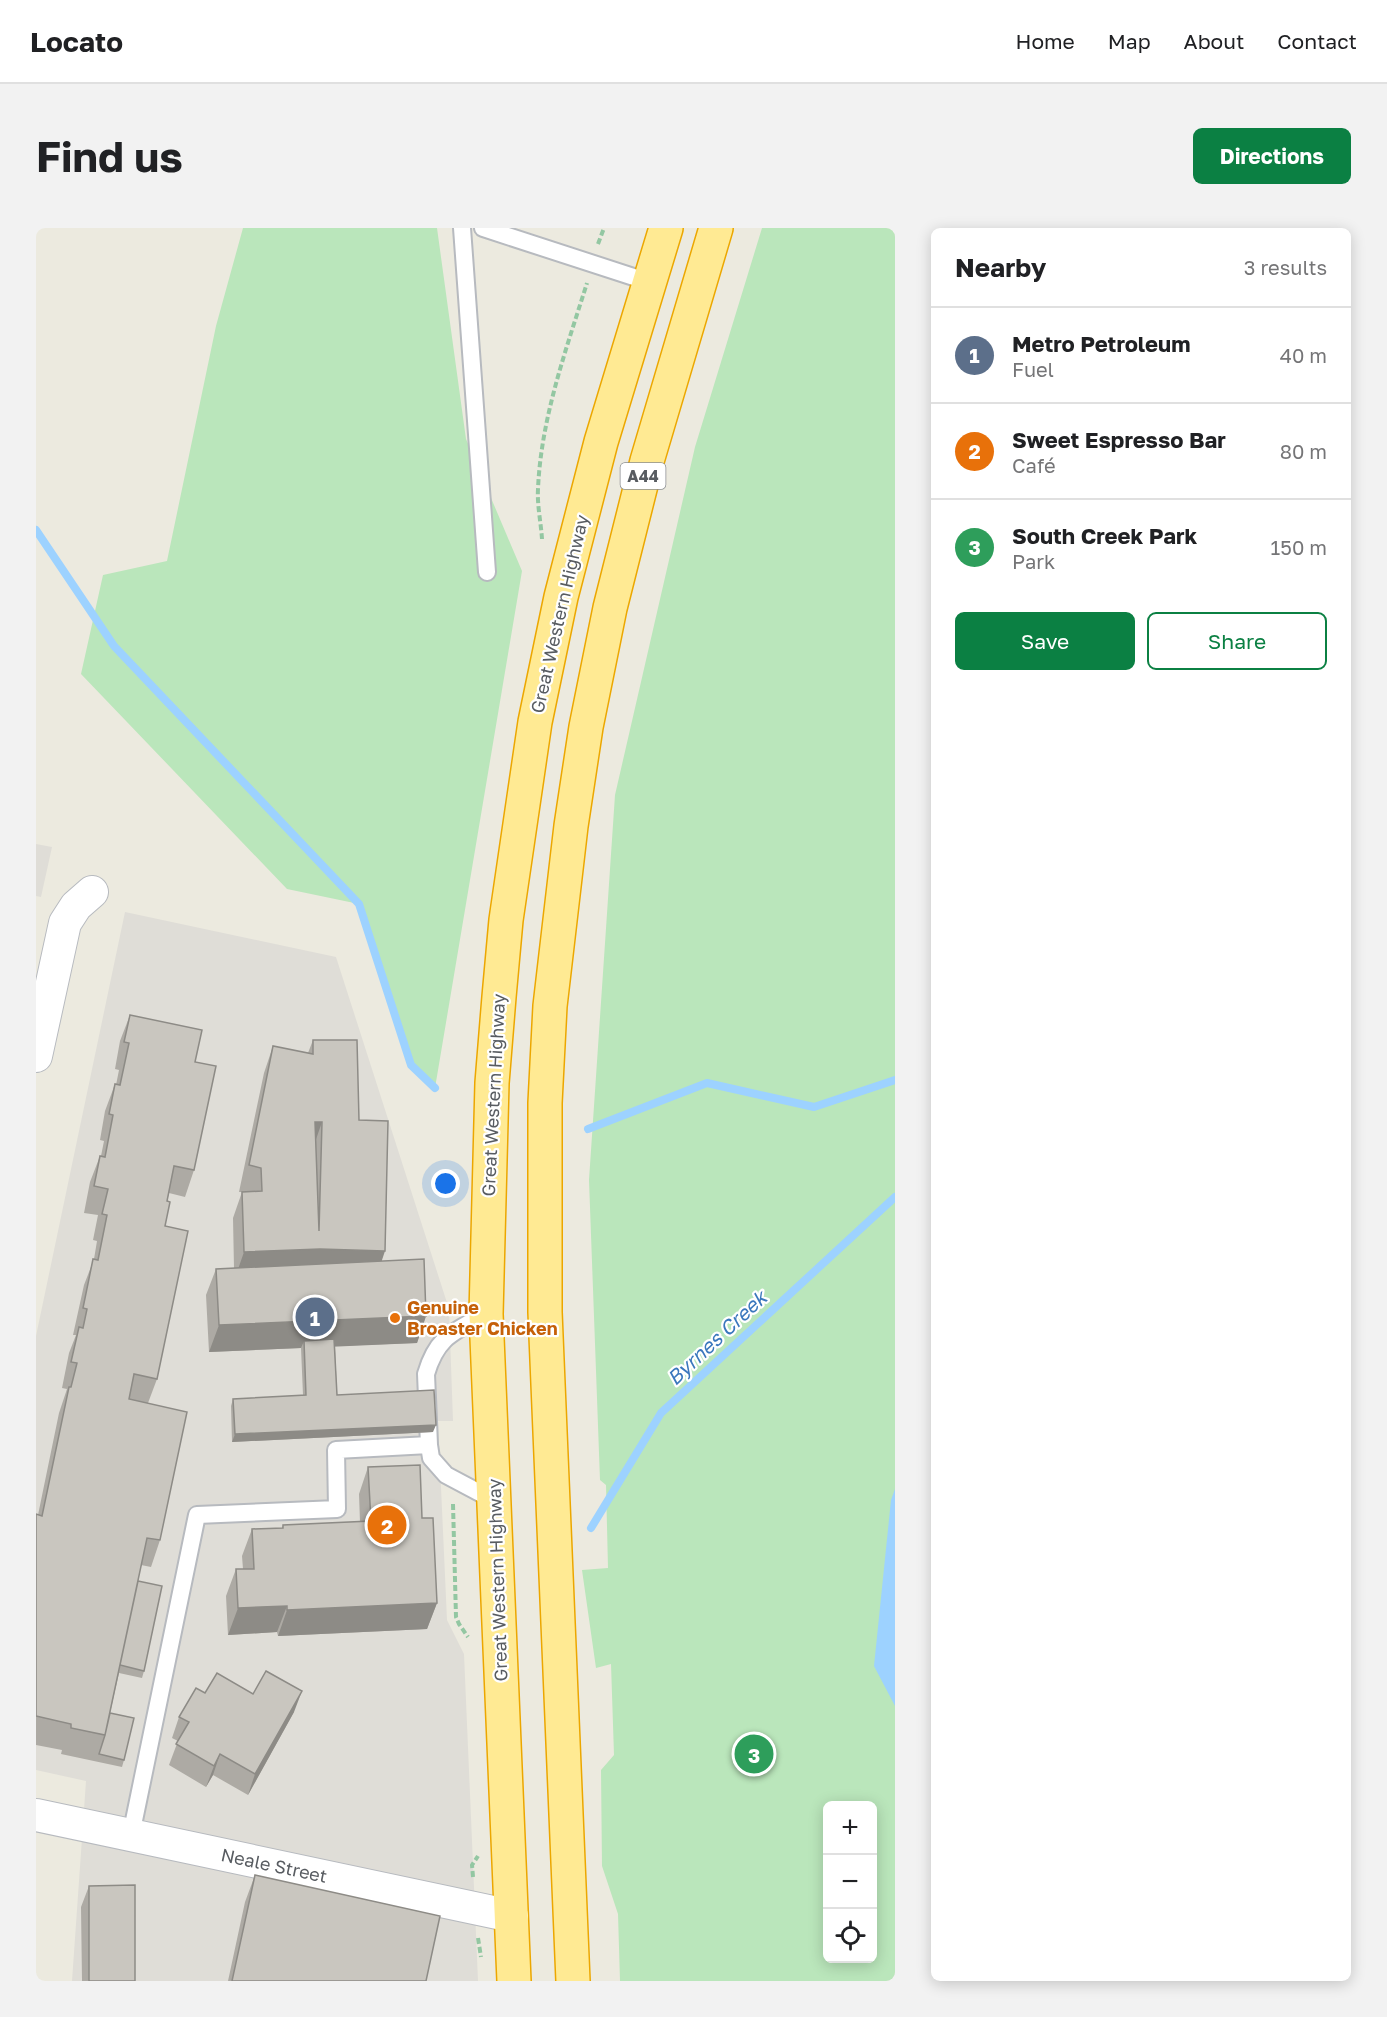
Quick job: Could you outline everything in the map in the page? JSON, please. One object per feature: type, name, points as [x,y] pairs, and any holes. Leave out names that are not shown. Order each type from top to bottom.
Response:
[{"type":"highway","name":"Great Western Highway","points":[[514,1981],[486,1314],[492,1083],[498,997],[506,920],[536,722],[561,597],[590,486],[666,228]]},
{"type":"highway","name":"A44","points":[[573,1981],[544,1312],[545,1125],[550,1006],[571,826],[586,727],[610,608],[647,461],[716,228]]},
{"type":"street","points":[[36,1056],[65,923],[76,906],[92,892]]},
{"type":"street","name":"Neale Street","points":[[36,1815],[512,1916]]},
{"type":"lane","points":[[462,228],[488,572]]},
{"type":"lane","points":[[483,228],[649,282]]},
{"type":"lane","points":[[486,1314],[441,1342],[429,1363],[426,1374],[429,1445],[431,1458],[446,1475],[495,1501]]},
{"type":"lane","points":[[131,1836],[197,1515],[337,1509],[336,1449],[429,1445]]},
{"type":"shaded area","points":[[36,844],[52,847],[41,897],[36,896]]},
{"type":"shaded area","points":[[125,912],[336,957],[449,1309],[453,1421],[438,1421],[447,1620],[464,1654],[478,1981],[72,1981],[86,1781],[36,1770],[36,1336]]},
{"type":"green space","points":[[243,228],[437,228],[466,439],[522,571],[435,1088],[411,1065],[359,904],[287,889],[81,674],[103,575],[167,561],[216,326]]},
{"type":"green space","points":[[762,228],[895,228],[895,1981],[620,1981],[618,1914],[602,1866],[601,1770],[614,1755],[611,1664],[596,1668],[582,1570],[608,1568],[606,1485],[600,1480],[589,1180],[615,795],[695,447]]},
{"type":"water","points":[[895,1489],[895,1706],[874,1666],[891,1500]]},
{"type":"building","points":[[130,1015],[202,1030],[195,1062],[216,1066],[194,1170],[174,1166],[167,1201],[170,1202],[165,1226],[188,1231],[157,1379],[134,1374],[129,1399],[187,1412],[160,1540],[147,1538],[105,1735],[71,1728],[71,1724],[36,1716],[36,1514],[42,1516],[69,1387],[71,1387],[77,1363],[71,1362],[79,1327],[83,1328],[87,1309],[83,1308],[93,1259],[98,1260],[107,1215],[102,1214],[108,1189],[94,1186],[100,1156],[105,1157],[113,1115],[109,1114],[115,1084],[120,1085],[129,1043],[124,1042]]},
{"type":"building","points":[[313,1040],[357,1040],[359,1120],[388,1121],[385,1251],[320,1249],[244,1252],[242,1192],[262,1191],[261,1168],[249,1165],[273,1046],[313,1054]],"holes":[[[315,1122],[322,1122],[319,1231]]]},
{"type":"building","points":[[424,1259],[426,1316],[219,1325],[216,1269]]},
{"type":"building","points":[[334,1339],[337,1395],[434,1390],[436,1425],[235,1434],[233,1399],[306,1395],[304,1341]]},
{"type":"building","points":[[420,1465],[422,1518],[433,1518],[437,1603],[287,1610],[287,1606],[238,1608],[236,1569],[254,1569],[252,1529],[283,1528],[283,1525],[371,1521],[368,1467]]},
{"type":"building","points":[[138,1581],[162,1586],[144,1671],[120,1665]]},
{"type":"building","points":[[266,1671],[302,1691],[255,1774],[220,1754],[214,1766],[176,1744],[189,1722],[179,1717],[196,1688],[205,1693],[217,1673],[253,1694]]},
{"type":"building","points":[[110,1713],[134,1718],[124,1760],[99,1754]]},
{"type":"building","points":[[255,1875],[440,1916],[426,1981],[232,1981]]},
{"type":"building","points":[[135,1885],[135,1981],[89,1981],[89,1886]]},
{"type":"waterway","points":[[36,530],[114,646],[359,904],[411,1065],[435,1088]]},
{"type":"waterway","points":[[588,1129],[707,1083],[814,1107],[895,1080]]},
{"type":"waterway","name":"Byrnes Creek","points":[[591,1528],[661,1413],[895,1197]]},
{"type":"place","name":"Metro Petroleum","points":[[315,1317]]},
{"type":"place","name":"Genuine Broaster Chicken","points":[[395,1318]]},
{"type":"place","name":"Sweet Espresso Bar","points":[[387,1525]]},
{"type":"place","name":"South Creek Park","points":[[754,1754]]}]
